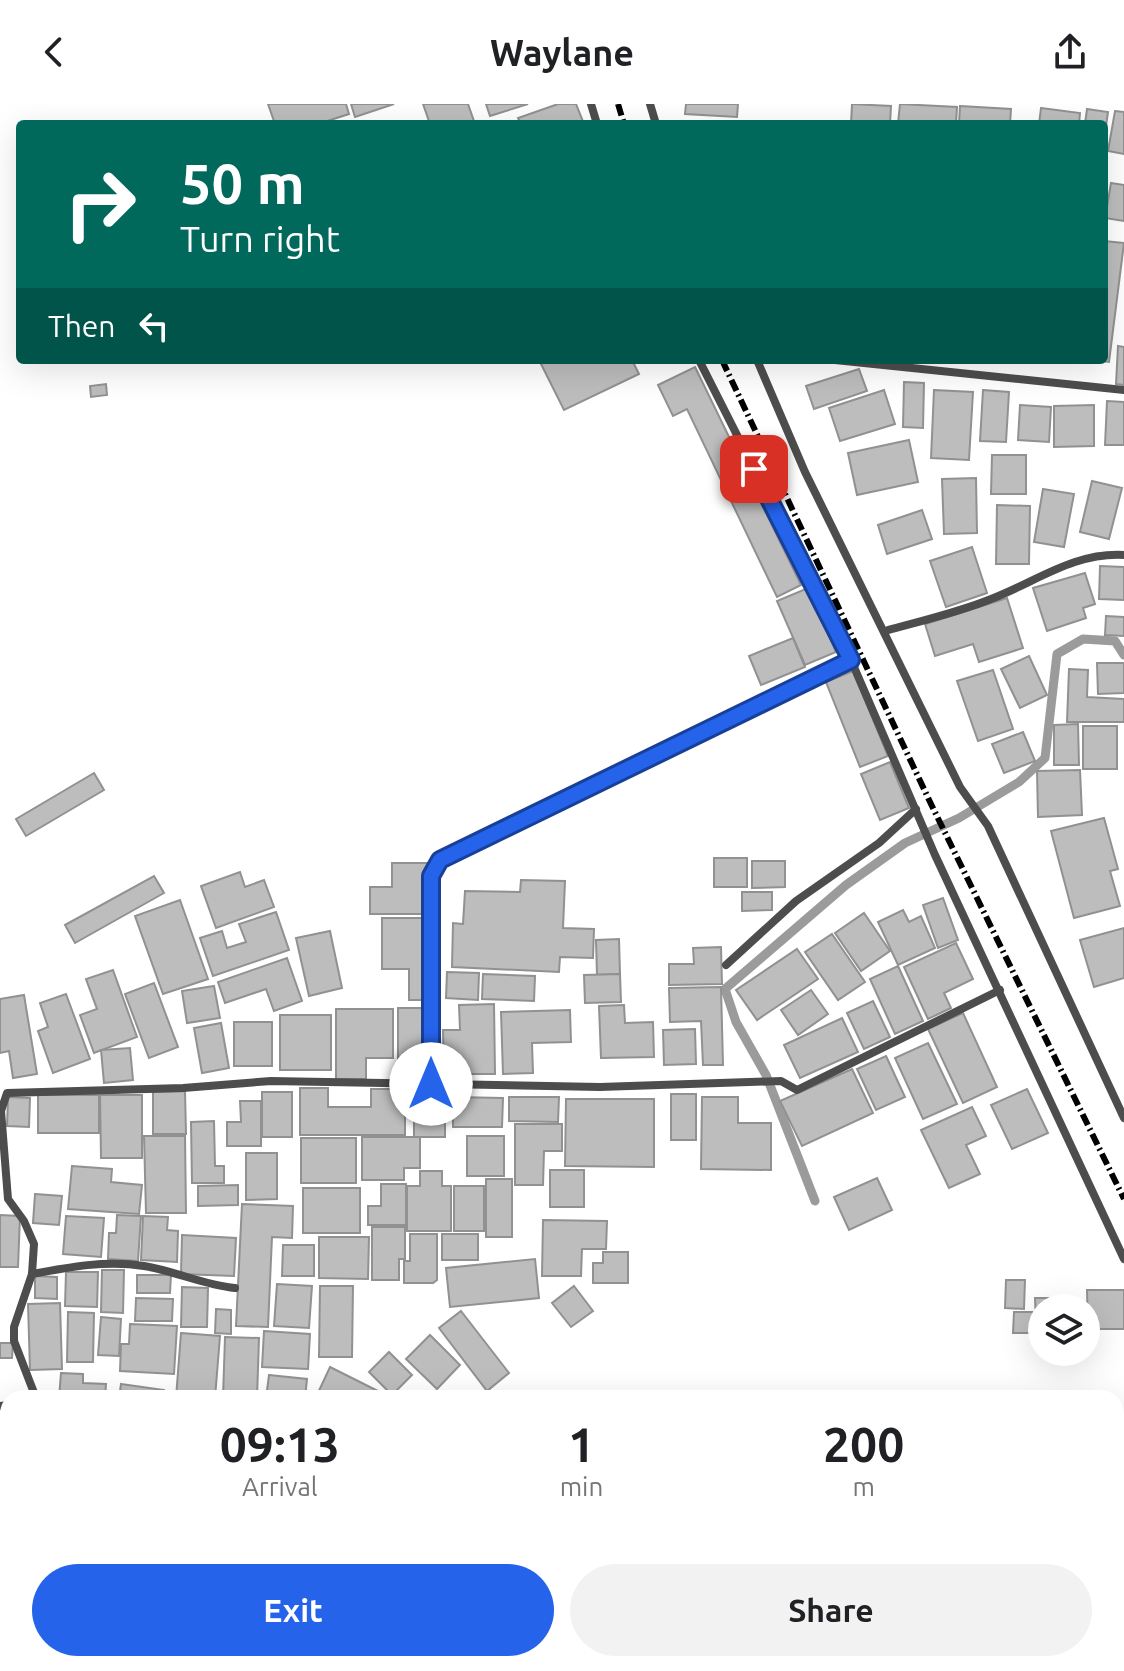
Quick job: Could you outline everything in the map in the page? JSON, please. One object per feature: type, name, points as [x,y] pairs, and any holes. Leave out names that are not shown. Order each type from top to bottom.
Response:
[{"type":"street","points":[[701,364],[851,660],[935,855],[1124,1259]]},
{"type":"street","points":[[759,364],[805,472],[960,787],[988,826],[1124,1118]]},
{"type":"street","points":[[874,364],[1124,390]]},
{"type":"street","points":[[885,631],[992,599],[1051,568],[1106,554],[1124,555]]},
{"type":"street","points":[[431,1084],[431,876],[440,860],[851,660]]},
{"type":"street","points":[[726,965],[796,901],[879,843],[916,809]]},
{"type":"street","points":[[32,1390],[14,1341],[14,1327],[32,1274],[34,1244],[24,1221],[8,1199],[1,1111],[7,1093],[183,1088],[271,1081],[600,1087],[781,1081],[797,1090],[1000,990]]},
{"type":"street","points":[[32,1274],[94,1264],[145,1266],[214,1286],[235,1288]]},
{"type":"building","points":[[268,104],[346,104],[349,114],[330,120],[274,120]]},
{"type":"building","points":[[351,104],[394,104],[355,117]]},
{"type":"building","points":[[423,104],[468,104],[474,120],[429,120]]},
{"type":"building","points":[[486,104],[528,104],[490,116]]},
{"type":"building","points":[[558,104],[576,104],[582,120],[519,120]]},
{"type":"building","points":[[686,104],[738,104],[737,117],[685,114]]},
{"type":"building","points":[[852,104],[891,106],[890,120],[851,120]]},
{"type":"building","points":[[900,104],[957,107],[956,120],[898,120]]},
{"type":"building","points":[[960,106],[1011,109],[1010,120],[959,120]]},
{"type":"building","points":[[1041,108],[1080,113],[1079,120],[1040,120]]},
{"type":"building","points":[[1087,109],[1108,112],[1107,120],[1086,120]]},
{"type":"building","points":[[1115,111],[1124,112],[1124,154],[1108,151]]},
{"type":"building","points":[[1111,183],[1124,185],[1124,221],[1108,218]]},
{"type":"building","points":[[1108,241],[1124,243],[1108,362]]},
{"type":"building","points":[[1118,346],[1124,347],[1124,385],[1116,384]]},
{"type":"building","points":[[541,364],[634,364],[639,374],[564,410]]},
{"type":"building","points":[[695,367],[801,585],[777,597],[687,409],[673,416],[658,385]]},
{"type":"building","points":[[859,369],[867,391],[814,409],[806,386]]},
{"type":"building","points":[[904,382],[924,383],[923,428],[903,427]]},
{"type":"building","points":[[106,384],[107,395],[91,397],[90,386]]},
{"type":"building","points":[[884,390],[895,424],[840,441],[829,408]]},
{"type":"building","points":[[934,390],[973,392],[969,460],[931,458]]},
{"type":"building","points":[[983,390],[1009,392],[1006,442],[980,441]]},
{"type":"building","points":[[1107,401],[1124,402],[1124,445],[1105,445]]},
{"type":"building","points":[[1020,405],[1051,407],[1049,442],[1018,440]]},
{"type":"building","points":[[1094,405],[1094,446],[1054,447],[1054,406]]},
{"type":"building","points":[[909,440],[918,482],[857,495],[848,453]]},
{"type":"building","points":[[992,455],[1026,455],[1026,494],[991,494]]},
{"type":"building","points":[[976,478],[977,533],[944,534],[942,479]]},
{"type":"building","points":[[1092,481],[1122,488],[1109,539],[1080,532]]},
{"type":"building","points":[[1043,489],[1074,494],[1064,547],[1034,542]]},
{"type":"building","points":[[997,505],[1030,506],[1029,564],[996,564]]},
{"type":"building","points":[[922,510],[932,539],[887,554],[878,525]]},
{"type":"building","points":[[972,547],[987,593],[946,607],[930,561]]},
{"type":"building","points":[[1100,566],[1124,567],[1124,600],[1099,599]]},
{"type":"building","points":[[1085,573],[1095,604],[1083,608],[1086,618],[1047,631],[1033,588]]},
{"type":"building","points":[[808,588],[836,652],[805,665],[777,601]]},
{"type":"building","points":[[1007,598],[1023,648],[979,662],[973,644],[935,656],[925,624]]},
{"type":"building","points":[[1106,616],[1124,617],[1124,636],[1105,635]]},
{"type":"building","points":[[793,638],[805,667],[761,685],[749,656]]},
{"type":"building","points":[[1029,656],[1047,695],[1020,708],[1001,669]]},
{"type":"building","points":[[1097,663],[1124,663],[1124,693],[1098,694]]},
{"type":"building","points":[[1069,669],[1088,670],[1087,697],[1124,699],[1124,722],[1067,722]]},
{"type":"building","points":[[993,670],[1013,729],[978,741],[957,681]]},
{"type":"building","points":[[853,671],[888,756],[860,767],[826,682]]},
{"type":"building","points":[[1078,724],[1079,765],[1054,765],[1054,725]]},
{"type":"building","points":[[1083,726],[1117,726],[1117,769],[1083,769]]},
{"type":"building","points":[[1023,732],[1035,761],[1004,773],[992,744]]},
{"type":"building","points":[[890,762],[909,808],[880,820],[861,774]]},
{"type":"building","points":[[1080,770],[1082,815],[1038,817],[1037,771]]},
{"type":"building","points":[[94,773],[104,790],[26,836],[16,819]]},
{"type":"building","points":[[1104,818],[1118,869],[1110,871],[1120,906],[1074,918],[1051,831]]},
{"type":"building","points":[[714,858],[747,858],[747,887],[714,887]]},
{"type":"building","points":[[752,861],[785,861],[785,887],[752,888]]},
{"type":"building","points":[[392,863],[428,863],[428,914],[370,914],[370,887],[392,887]]},
{"type":"building","points":[[240,872],[245,887],[264,880],[274,907],[216,928],[201,886]]},
{"type":"building","points":[[154,876],[164,893],[75,943],[65,925]]},
{"type":"building","points":[[521,880],[565,881],[563,928],[594,929],[593,958],[560,957],[559,972],[452,967],[453,923],[463,924],[465,891],[520,892]]},
{"type":"building","points":[[742,892],[772,892],[772,910],[742,911]]},
{"type":"building","points":[[943,898],[958,940],[938,948],[923,905]]},
{"type":"building","points":[[180,900],[208,979],[163,994],[135,916]]},
{"type":"building","points":[[903,910],[909,922],[921,916],[935,948],[898,965],[878,922]]},
{"type":"building","points":[[276,912],[289,950],[213,976],[200,938],[222,931],[227,948],[246,942],[239,924]]},
{"type":"building","points":[[864,913],[890,951],[861,971],[835,933]]},
{"type":"building","points":[[382,918],[428,918],[428,1000],[409,1000],[409,969],[382,969]]},
{"type":"building","points":[[1124,928],[1124,978],[1094,987],[1080,940]]},
{"type":"building","points":[[330,931],[342,988],[309,996],[296,938]]},
{"type":"building","points":[[832,934],[865,982],[838,1000],[805,952]]},
{"type":"building","points":[[619,939],[620,974],[597,975],[596,940]]},
{"type":"building","points":[[956,943],[973,979],[944,993],[951,1008],[928,1019],[904,967]]},
{"type":"building","points":[[721,947],[722,984],[669,985],[669,964],[694,964],[693,948]]},
{"type":"building","points":[[797,949],[818,979],[757,1020],[736,990]]},
{"type":"building","points":[[287,958],[302,1001],[274,1011],[266,989],[225,1003],[218,982]]},
{"type":"building","points":[[898,966],[923,1021],[895,1034],[870,979]]},
{"type":"building","points":[[113,970],[137,1037],[94,1053],[80,1015],[97,1009],[86,979]]},
{"type":"building","points":[[447,972],[479,973],[478,1000],[446,998]]},
{"type":"building","points":[[483,974],[535,976],[534,1001],[482,999]]},
{"type":"building","points":[[620,974],[621,1002],[585,1003],[584,975]]},
{"type":"building","points":[[154,983],[178,1047],[149,1058],[125,994]]},
{"type":"building","points":[[214,986],[220,1018],[187,1023],[182,991]]},
{"type":"building","points":[[721,987],[723,1065],[703,1065],[701,1021],[670,1022],[669,988]]},
{"type":"building","points":[[811,990],[828,1014],[798,1035],[781,1010]]},
{"type":"building","points":[[66,994],[90,1059],[53,1073],[38,1031],[48,1027],[40,1003]]},
{"type":"building","points":[[24,995],[37,1074],[13,1078],[9,1051],[0,1053],[0,999]]},
{"type":"building","points":[[873,1001],[890,1037],[864,1049],[847,1013]]},
{"type":"building","points":[[494,1004],[495,1074],[444,1074],[443,1030],[460,1030],[459,1005]]},
{"type":"building","points":[[624,1005],[625,1023],[653,1022],[654,1057],[601,1058],[599,1006]]},
{"type":"building","points":[[398,1008],[426,1008],[426,1060],[398,1060]]},
{"type":"building","points":[[336,1009],[393,1009],[393,1058],[366,1058],[366,1079],[336,1079]]},
{"type":"building","points":[[570,1010],[571,1042],[532,1043],[533,1073],[503,1074],[501,1012]]},
{"type":"building","points":[[963,1013],[997,1087],[963,1103],[928,1029]]},
{"type":"building","points":[[280,1015],[331,1015],[331,1070],[280,1070]]},
{"type":"building","points":[[842,1018],[858,1052],[800,1078],[784,1045]]},
{"type":"building","points":[[234,1022],[272,1022],[272,1066],[234,1066]]},
{"type":"building","points":[[221,1023],[229,1068],[202,1073],[194,1028]]},
{"type":"building","points":[[695,1029],[696,1064],[664,1065],[663,1030]]},
{"type":"building","points":[[928,1043],[957,1104],[923,1119],[895,1058]]},
{"type":"building","points":[[130,1048],[133,1080],[104,1083],[101,1050]]},
{"type":"building","points":[[886,1056],[905,1097],[876,1110],[857,1069]]},
{"type":"building","points":[[852,1069],[873,1113],[802,1146],[780,1101]]},
{"type":"building","points":[[300,1088],[328,1088],[328,1107],[371,1107],[371,1089],[405,1089],[405,1135],[300,1135]]},
{"type":"building","points":[[1027,1089],[1048,1133],[1012,1149],[991,1105]]},
{"type":"building","points":[[185,1091],[186,1134],[153,1134],[153,1092]]},
{"type":"building","points":[[262,1092],[292,1092],[292,1137],[262,1137]]},
{"type":"building","points":[[671,1094],[696,1094],[696,1140],[671,1140]]},
{"type":"building","points":[[38,1095],[99,1095],[99,1133],[38,1133]]},
{"type":"building","points":[[100,1095],[142,1095],[142,1158],[101,1158]]},
{"type":"building","points":[[8,1097],[30,1098],[29,1127],[7,1126]]},
{"type":"building","points":[[453,1097],[503,1098],[502,1127],[453,1127]]},
{"type":"building","points":[[509,1097],[559,1097],[558,1122],[509,1121]]},
{"type":"building","points":[[702,1097],[738,1097],[738,1123],[771,1123],[771,1170],[701,1169]]},
{"type":"building","points":[[414,1098],[445,1098],[445,1137],[414,1137]]},
{"type":"building","points":[[566,1099],[654,1099],[654,1167],[565,1166]]},
{"type":"building","points":[[240,1101],[261,1101],[261,1146],[227,1146],[227,1122],[241,1122]]},
{"type":"building","points":[[972,1107],[986,1136],[966,1145],[980,1174],[949,1188],[921,1130]]},
{"type":"building","points":[[214,1121],[215,1166],[224,1166],[224,1183],[192,1183],[191,1122]]},
{"type":"building","points":[[515,1124],[562,1124],[562,1151],[544,1151],[543,1185],[515,1185]]},
{"type":"building","points":[[144,1136],[185,1136],[186,1213],[146,1213]]},
{"type":"building","points":[[467,1136],[504,1136],[504,1176],[467,1176]]},
{"type":"building","points":[[362,1137],[420,1137],[420,1168],[404,1168],[404,1180],[362,1180]]},
{"type":"building","points":[[301,1138],[356,1138],[356,1183],[301,1183]]},
{"type":"building","points":[[246,1153],[277,1153],[277,1199],[246,1200]]},
{"type":"building","points":[[72,1166],[112,1169],[111,1182],[142,1185],[139,1214],[68,1209]]},
{"type":"building","points":[[550,1170],[584,1170],[584,1207],[550,1207]]},
{"type":"building","points":[[420,1171],[442,1171],[442,1186],[451,1186],[451,1231],[407,1231],[407,1186],[420,1186]]},
{"type":"building","points":[[877,1178],[892,1210],[849,1230],[834,1197]]},
{"type":"building","points":[[486,1179],[512,1179],[512,1237],[486,1237]]},
{"type":"building","points":[[381,1184],[406,1184],[406,1225],[368,1225],[368,1206],[381,1206]]},
{"type":"building","points":[[238,1185],[238,1205],[198,1206],[198,1186]]},
{"type":"building","points":[[454,1186],[484,1186],[484,1231],[454,1231]]},
{"type":"building","points":[[303,1188],[360,1188],[360,1233],[303,1233]]},
{"type":"building","points":[[35,1194],[62,1196],[59,1225],[33,1223]]},
{"type":"building","points":[[242,1204],[293,1206],[292,1238],[272,1237],[268,1327],[236,1326]]},
{"type":"building","points":[[0,1215],[20,1216],[18,1267],[0,1267]]},
{"type":"building","points":[[117,1215],[141,1216],[138,1261],[108,1259],[109,1233],[116,1233]]},
{"type":"building","points":[[66,1216],[104,1218],[101,1257],[63,1254]]},
{"type":"building","points":[[143,1216],[168,1217],[167,1230],[178,1231],[177,1262],[141,1260]]},
{"type":"building","points":[[543,1220],[607,1221],[606,1249],[582,1249],[581,1276],[542,1276]]},
{"type":"building","points":[[372,1227],[405,1227],[405,1259],[399,1259],[399,1280],[372,1280]]},
{"type":"building","points":[[410,1234],[437,1234],[437,1280],[433,1283],[404,1283],[404,1261],[410,1261]]},
{"type":"building","points":[[442,1234],[478,1234],[478,1260],[442,1260]]},
{"type":"building","points":[[182,1235],[236,1238],[234,1276],[181,1274]]},
{"type":"building","points":[[319,1237],[369,1237],[368,1279],[319,1278]]},
{"type":"building","points":[[283,1245],[314,1245],[314,1276],[282,1276]]},
{"type":"building","points":[[603,1252],[628,1252],[628,1283],[593,1283],[593,1263],[603,1263]]},
{"type":"building","points":[[535,1259],[539,1298],[450,1307],[446,1268]]},
{"type":"building","points":[[102,1270],[124,1270],[123,1313],[101,1312]]},
{"type":"building","points":[[66,1272],[98,1272],[97,1307],[65,1306]]},
{"type":"building","points":[[137,1275],[171,1275],[170,1293],[137,1293]]},
{"type":"building","points":[[35,1276],[57,1277],[57,1299],[35,1298]]},
{"type":"building","points":[[1006,1280],[1025,1280],[1024,1309],[1005,1308]]},
{"type":"building","points":[[277,1284],[312,1286],[309,1328],[274,1326]]},
{"type":"building","points":[[320,1286],[353,1286],[352,1357],[319,1357]]},
{"type":"building","points":[[574,1286],[593,1311],[571,1327],[552,1303]]},
{"type":"building","points":[[182,1287],[208,1288],[207,1327],[181,1327]]},
{"type":"building","points":[[1087,1290],[1124,1290],[1124,1329],[1100,1329],[1100,1294],[1087,1294]]},
{"type":"building","points":[[136,1298],[173,1299],[172,1321],[135,1321]]},
{"type":"building","points":[[60,1303],[62,1369],[30,1370],[28,1304]]},
{"type":"building","points":[[216,1309],[231,1310],[231,1334],[215,1333]]},
{"type":"building","points":[[461,1311],[509,1373],[486,1390],[439,1328]]},
{"type":"building","points":[[68,1312],[94,1313],[93,1362],[67,1362]]},
{"type":"building","points":[[1014,1312],[1028,1312],[1028,1333],[1013,1333]]},
{"type":"building","points":[[101,1317],[121,1319],[119,1356],[98,1355]]},
{"type":"building","points":[[130,1324],[177,1326],[174,1374],[120,1371],[121,1344],[129,1344]]},
{"type":"building","points":[[264,1331],[310,1334],[308,1369],[262,1367]]},
{"type":"building","points":[[181,1333],[220,1336],[216,1390],[177,1390]]},
{"type":"building","points":[[430,1335],[460,1365],[437,1389],[406,1359]]},
{"type":"building","points":[[225,1337],[259,1338],[257,1390],[223,1390]]},
{"type":"building","points":[[0,1343],[13,1343],[12,1358],[0,1358]]},
{"type":"building","points":[[389,1352],[412,1375],[397,1390],[387,1390],[369,1372]]},
{"type":"building","points":[[330,1367],[376,1390],[319,1390]]},
{"type":"building","points":[[61,1373],[83,1374],[83,1383],[106,1384],[106,1390],[60,1390]]},
{"type":"building","points":[[269,1375],[307,1379],[306,1390],[267,1390]]},
{"type":"building","points":[[121,1384],[164,1390],[120,1390]]},
{"type":"waterway","points":[[815,1201],[766,1075],[736,1022],[725,989],[846,885],[905,843],[959,818],[1019,782],[1045,758],[1057,654],[1083,639],[1115,641],[1124,655]]},
{"type":"railway","points":[[618,104],[623,120]]},
{"type":"railway","points":[[724,364],[931,804],[1124,1199]]},
{"type":"route","points":[[431,1084],[431,876],[440,860],[851,660],[754,469]]}]
